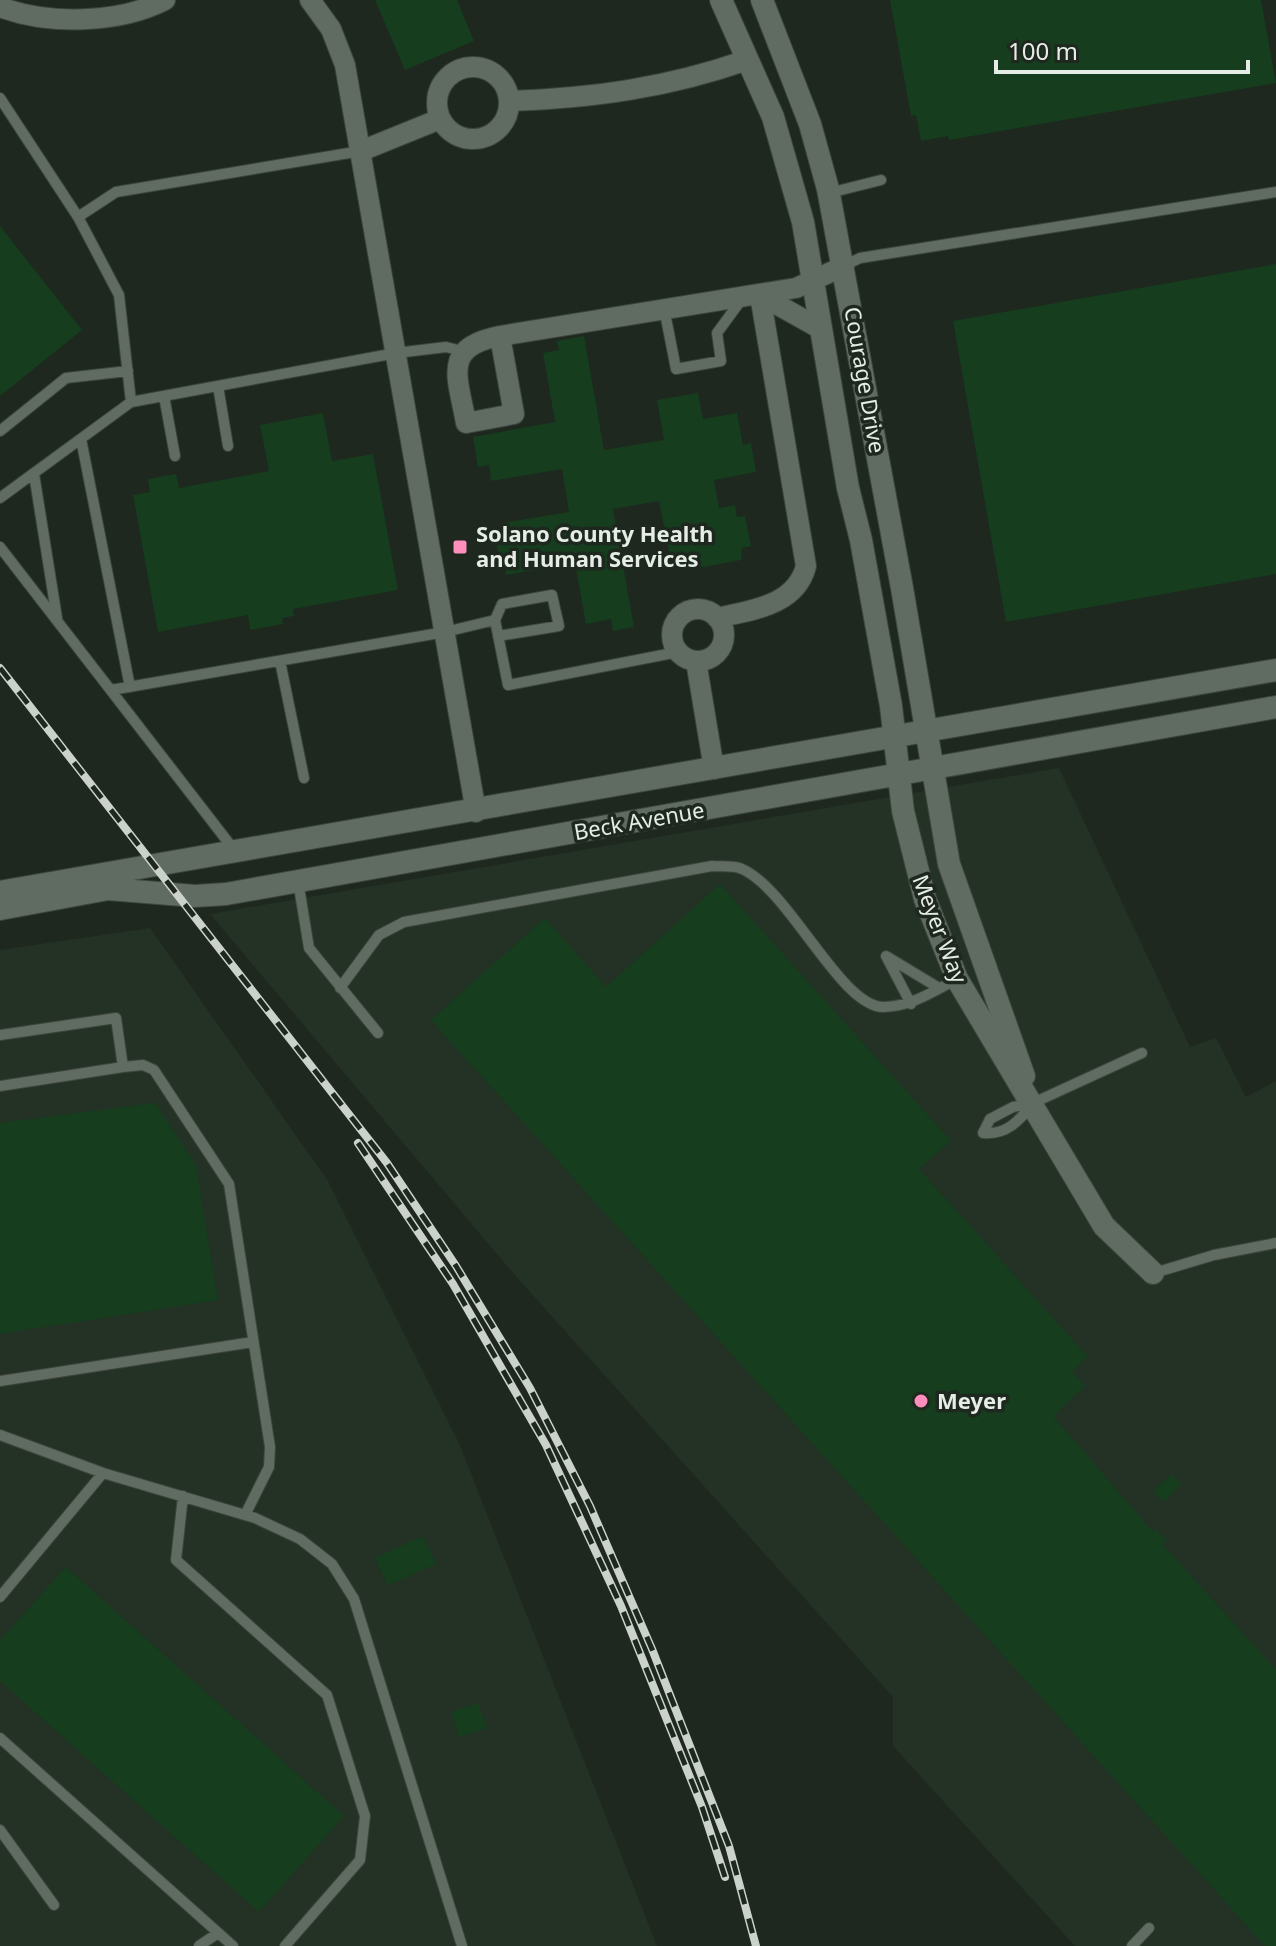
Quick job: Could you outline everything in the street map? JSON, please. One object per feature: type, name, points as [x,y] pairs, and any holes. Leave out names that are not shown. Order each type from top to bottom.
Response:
[{"type":"street","points":[[1,12],[86,18],[122,14],[165,0]]},
{"type":"street","points":[[310,0],[331,29],[345,65],[476,812]]},
{"type":"street","name":"Courage Drive","points":[[721,0],[773,117],[803,222],[819,328],[848,488],[861,540],[894,738]]},
{"type":"street","name":"Courage Drive","points":[[762,0],[810,124],[829,193],[931,769]]},
{"type":"street","points":[[509,101],[593,98],[693,79],[747,60]]},
{"type":"street","points":[[471,67],[497,76],[509,101],[507,115],[500,127],[475,139],[461,138],[440,119],[439,92],[446,79],[471,67]]},
{"type":"street","points":[[361,151],[440,119]]},
{"type":"street","points":[[500,336],[514,414],[466,423],[456,365],[462,351],[477,340],[500,336],[664,308],[752,296],[813,280],[844,266]]},
{"type":"street","points":[[752,296],[819,328]]},
{"type":"street","points":[[717,618],[779,601],[795,591],[806,566],[752,296]]},
{"type":"street","points":[[687,656],[704,660],[719,650],[724,634],[717,618],[703,609],[681,615],[672,637],[687,656],[714,769]]},
{"type":"street","name":"Beck Avenue","points":[[0,892],[476,812],[1276,670]]},
{"type":"street","name":"Beck Avenue","points":[[0,909],[97,890],[209,896],[1276,707]]},
{"type":"street","name":"Meyer Way","points":[[894,738],[903,811],[948,984],[1033,1103],[1104,1226],[1153,1273]]},
{"type":"street","name":"Meyer Way","points":[[931,769],[949,864],[1033,1103]]},
{"type":"lane","points":[[0,98],[78,217],[119,295],[131,402]]},
{"type":"lane","points":[[78,217],[116,192],[361,151]]},
{"type":"lane","points":[[829,193],[881,180]]},
{"type":"lane","points":[[844,266],[860,258],[1276,192]]},
{"type":"lane","points":[[664,308],[676,369],[721,361],[717,333],[752,296]]},
{"type":"lane","points":[[0,498],[131,402],[396,353],[446,347],[462,351]]},
{"type":"lane","points":[[0,431],[66,378],[128,371]]},
{"type":"lane","points":[[218,386],[228,446]]},
{"type":"lane","points":[[164,396],[175,456]]},
{"type":"lane","points":[[81,439],[130,687]]},
{"type":"lane","points":[[34,474],[58,622]]},
{"type":"lane","points":[[0,547],[235,851]]},
{"type":"lane","points":[[498,636],[559,626],[552,595],[502,604],[495,620],[498,636],[508,685],[687,656]]},
{"type":"lane","points":[[111,690],[445,632],[495,620]]},
{"type":"lane","points":[[280,661],[304,778]]},
{"type":"lane","points":[[340,988],[379,935],[404,922],[712,866],[741,868],[763,886],[810,936],[852,995],[879,1008],[911,1004],[948,984]]},
{"type":"lane","points":[[298,881],[309,948],[378,1033]]},
{"type":"lane","points":[[911,1004],[886,956],[948,984]]},
{"type":"lane","points":[[0,1035],[116,1018],[123,1067]]},
{"type":"lane","points":[[1033,1103],[1142,1053]]},
{"type":"lane","points":[[0,1086],[143,1065],[154,1070],[229,1184],[270,1447],[269,1467],[245,1515]]},
{"type":"lane","points":[[1153,1273],[1214,1255],[1276,1243]]},
{"type":"lane","points":[[0,1381],[253,1342]]},
{"type":"lane","points":[[0,1435],[103,1473],[245,1515],[300,1539],[332,1564],[354,1599],[462,1946]]},
{"type":"lane","points":[[0,1597],[103,1473]]},
{"type":"lane","points":[[183,1496],[176,1560],[327,1695],[365,1816],[360,1860],[285,1946]]},
{"type":"lane","points":[[0,1738],[233,1946]]},
{"type":"lane","points":[[0,1830],[54,1905]]},
{"type":"lane","points":[[1132,1946],[1149,1928]]},
{"type":"lane","points":[[199,1946],[218,1933]]},
{"type":"shaded area","points":[[1059,768],[1190,1047],[1216,1038],[1246,1097],[1276,1081],[1276,1946],[1075,1946],[893,1746],[893,1697],[513,1273],[210,914]]},
{"type":"shaded area","points":[[150,928],[328,1181],[459,1443],[657,1946],[0,1946],[0,950]]},
{"type":"building","points":[[375,0],[457,0],[474,41],[405,70]]},
{"type":"building","points":[[890,0],[1261,0],[1276,83],[949,140],[948,136],[921,141],[916,115],[911,116]]},
{"type":"building","points":[[0,226],[82,330],[0,396]]},
{"type":"building","points":[[1276,264],[1276,574],[1006,622],[953,321]]},
{"type":"building","points":[[584,336],[604,450],[664,440],[657,400],[698,393],[703,419],[737,413],[743,445],[751,443],[756,472],[714,480],[719,508],[735,505],[737,517],[745,516],[751,546],[742,548],[741,560],[682,571],[681,566],[672,567],[659,501],[613,509],[634,627],[613,631],[611,619],[586,624],[575,563],[506,575],[505,566],[500,567],[497,545],[506,544],[502,523],[569,512],[562,469],[491,481],[489,465],[478,467],[473,437],[555,422],[543,353],[559,350],[557,341]]},
{"type":"building","points":[[323,413],[332,461],[373,454],[398,590],[293,609],[294,616],[282,618],[283,624],[250,630],[248,615],[158,632],[133,495],[150,492],[148,479],[176,474],[179,488],[269,471],[260,425]]},
{"type":"building","name":"Meyer","points":[[720,884],[951,1141],[919,1169],[1088,1357],[1072,1372],[1085,1386],[1053,1416],[1153,1532],[1156,1529],[1167,1541],[1163,1545],[1276,1670],[1276,1946],[1265,1946],[431,1020],[545,918],[606,987]]},
{"type":"building","points":[[155,1103],[196,1165],[218,1300],[0,1334],[0,1123]]},
{"type":"building","points":[[1172,1474],[1181,1484],[1163,1502],[1153,1491]]},
{"type":"building","points":[[423,1536],[436,1564],[388,1585],[375,1558]]},
{"type":"building","points":[[66,1567],[344,1816],[259,1912],[0,1681],[0,1640]]},
{"type":"building","points":[[478,1703],[487,1728],[459,1737],[451,1712]]},
{"type":"railway","points":[[0,668],[387,1163],[456,1266],[530,1388],[590,1506],[652,1649],[729,1846],[756,1946]]},
{"type":"railway","points":[[358,1143],[453,1284],[546,1445],[621,1606],[702,1807],[725,1877]]},
{"type":"place","name":"Solano County Health and Human Services","points":[[460,547]]},
{"type":"place","name":"Meyer","points":[[921,1401]]}]
